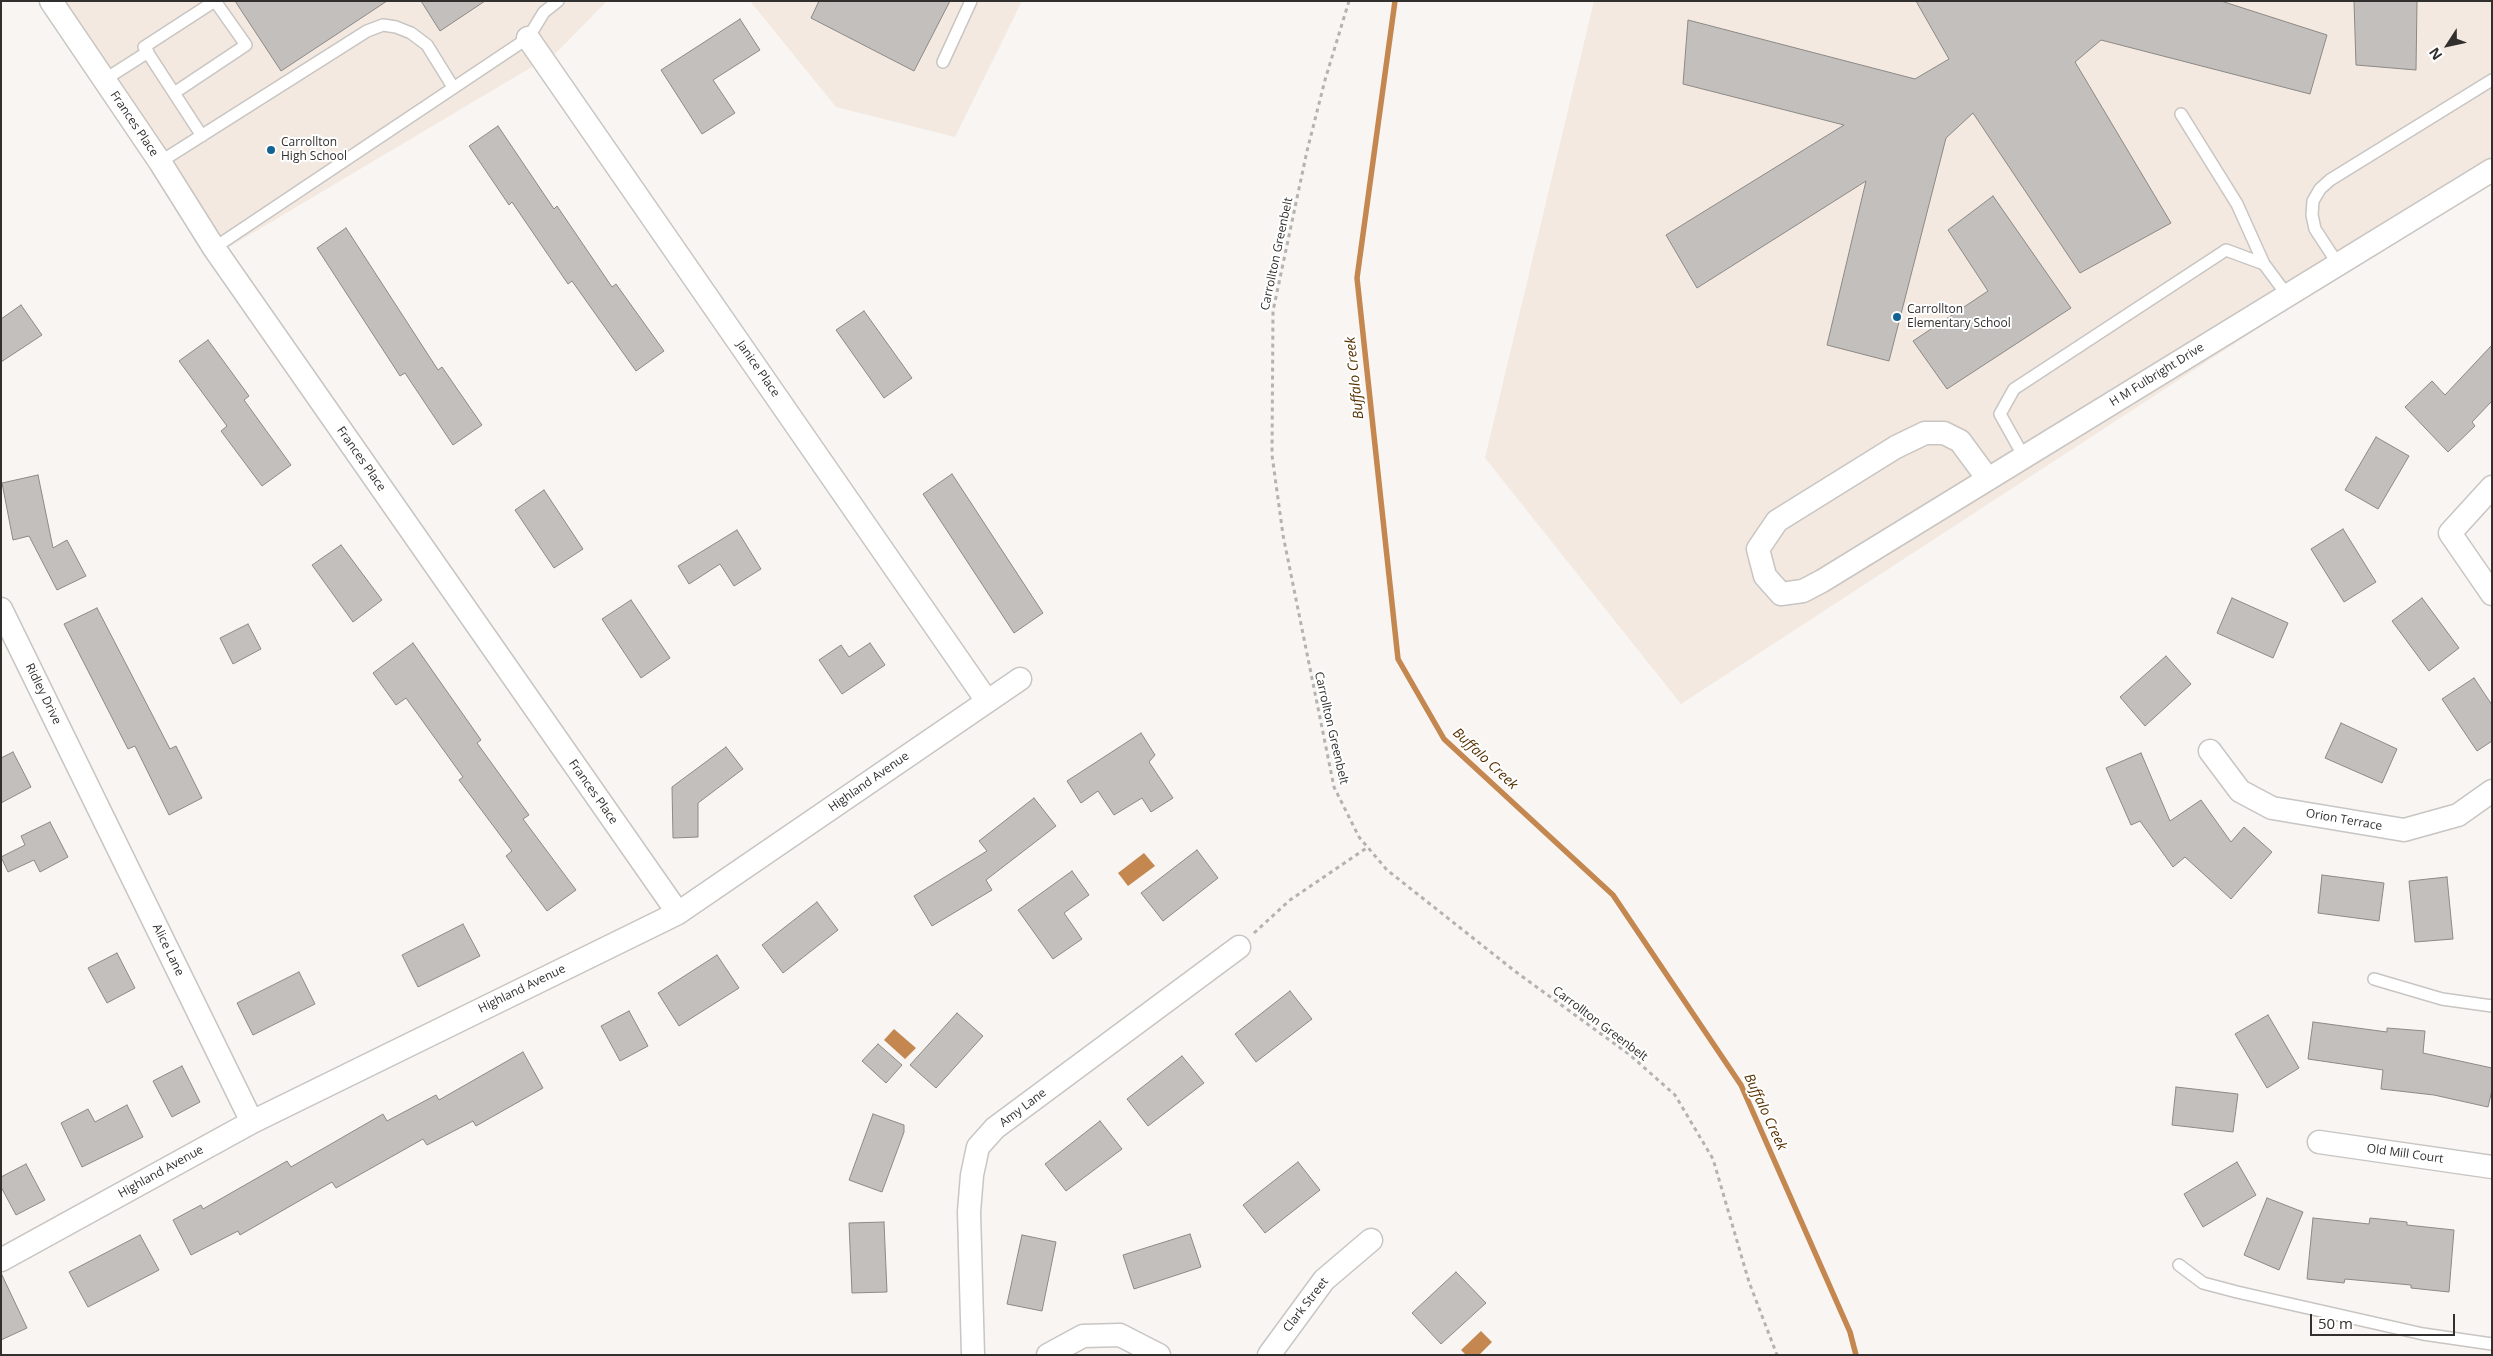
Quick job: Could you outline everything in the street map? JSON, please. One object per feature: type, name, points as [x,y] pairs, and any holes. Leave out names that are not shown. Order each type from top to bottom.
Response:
[{"type":"street","name":"Frances Place","points":[[51,1],[160,162],[214,248],[678,913]]},
{"type":"street","name":"Janice Place","points":[[528,38],[987,700]]},
{"type":"street","name":"H M Fulbright Drive","points":[[1988,479],[1960,441],[1944,433],[1925,433],[1896,447],[1777,521],[1758,549],[1765,576],[1781,594],[1803,591],[1822,581],[2492,170]]},
{"type":"street","points":[[2492,487],[2450,532],[2492,594]]},
{"type":"street","name":"Ridley Drive","points":[[1,609],[84,779]]},
{"type":"street","name":"Highland Avenue","points":[[1,1260],[252,1122],[678,913],[1020,679]]},
{"type":"street","name":"Orion Terrace","points":[[2210,751],[2240,791],[2272,808],[2404,830],[2458,815],[2492,791]]},
{"type":"street","name":"Alice Lane","points":[[84,779],[252,1122]]},
{"type":"street","name":"Amy Lane","points":[[973,1355],[969,1212],[972,1175],[978,1146],[995,1128],[1239,947]]},
{"type":"street","name":"Old Mill Court","points":[[2319,1142],[2492,1167]]},
{"type":"street","name":"Clark Street","points":[[1269,1355],[1324,1280],[1371,1240]]},
{"type":"street","points":[[1048,1355],[1083,1336],[1120,1336],[1159,1355]]},
{"type":"lane","points":[[174,93],[246,45],[215,1],[144,47],[202,136]]},
{"type":"lane","points":[[214,248],[528,38],[544,12],[558,1]]},
{"type":"lane","points":[[943,62],[971,1]]},
{"type":"lane","points":[[160,162],[367,30],[383,26],[396,27],[411,33],[427,45],[453,87]]},
{"type":"lane","points":[[104,80],[148,52]]},
{"type":"lane","points":[[2338,264],[2315,228],[2312,215],[2313,201],[2320,189],[2330,180],[2492,80]]},
{"type":"lane","points":[[2181,114],[2237,204],[2264,264],[2287,295]]},
{"type":"lane","points":[[2024,457],[2000,414],[2014,389],[2226,250],[2264,264]]},
{"type":"lane","points":[[2374,979],[2442,999],[2492,1006]]},
{"type":"lane","points":[[2179,1265],[2203,1283],[2237,1292],[2423,1334],[2492,1344]]},
{"type":"path","name":"Carrollton Greenbelt","points":[[1349,1],[1325,80],[1307,151],[1272,311],[1272,455],[1283,535],[1334,787],[1359,837],[1387,870],[1516,972],[1630,1055],[1674,1095],[1713,1159],[1749,1282],[1777,1355]]},
{"type":"path","points":[[1239,947],[1290,900],[1368,848]]},
{"type":"shaded area","name":"Carrollton High School","points":[[51,1],[607,1],[557,52],[219,253]]},
{"type":"shaded area","points":[[750,1],[1022,1],[955,137],[836,107]]},
{"type":"shaded area","name":"Carrollton Elementary School","points":[[1594,1],[2492,1],[2492,176],[1681,704],[1485,458]]},
{"type":"shaded area","points":[[1144,853],[1155,866],[1128,886],[1118,873]]},
{"type":"shaded area","points":[[894,1029],[916,1048],[905,1059],[884,1040]]},
{"type":"shaded area","points":[[1481,1331],[1492,1342],[1479,1355],[1466,1355],[1461,1350]]},
{"type":"building","points":[[235,1],[387,1],[281,71]]},
{"type":"building","points":[[421,1],[485,1],[440,31]]},
{"type":"building","points":[[819,1],[950,1],[914,71],[811,18]]},
{"type":"building","points":[[1916,1],[2221,1],[2327,35],[2310,94],[2101,40],[2075,62],[2171,223],[2080,273],[1973,113],[1946,138],[1889,361],[1827,345],[1866,181],[1697,288],[1666,235],[1844,125],[1683,84],[1688,20],[1915,79],[1949,59]]},
{"type":"building","points":[[2354,1],[2417,1],[2416,70],[2356,65]]},
{"type":"building","points":[[740,19],[760,50],[713,80],[735,113],[702,134],[661,70]]},
{"type":"building","points":[[498,126],[554,209],[557,206],[612,287],[616,284],[664,351],[636,371],[572,281],[568,284],[512,202],[509,205],[469,146]]},
{"type":"building","points":[[1993,196],[2071,308],[1947,389],[1913,341],[1988,291],[1948,230]]},
{"type":"building","points":[[346,228],[438,370],[442,367],[482,425],[453,445],[405,373],[400,376],[317,248]]},
{"type":"building","points":[[21,305],[42,335],[1,362],[1,319]]},
{"type":"building","points":[[864,311],[912,378],[884,398],[836,330]]},
{"type":"building","points":[[208,340],[249,396],[244,400],[291,465],[262,486],[221,431],[227,426],[179,361]]},
{"type":"building","points":[[2492,345],[2492,401],[2472,422],[2475,426],[2448,452],[2405,407],[2432,381],[2445,395]]},
{"type":"building","points":[[2376,437],[2409,456],[2378,509],[2345,490]]},
{"type":"building","points":[[952,474],[1043,613],[1014,633],[923,494]]},
{"type":"building","points":[[38,475],[53,548],[67,540],[86,576],[57,590],[29,536],[13,540],[2,483]]},
{"type":"building","points":[[544,490],[583,549],[554,568],[515,510]]},
{"type":"building","points":[[2343,529],[2376,582],[2344,602],[2311,549]]},
{"type":"building","points":[[737,530],[761,569],[734,586],[720,564],[689,584],[678,566]]},
{"type":"building","points":[[341,545],[382,600],[353,622],[312,565]]},
{"type":"building","points":[[2232,598],[2288,623],[2273,658],[2217,633]]},
{"type":"building","points":[[2422,598],[2459,648],[2429,671],[2392,621]]},
{"type":"building","points":[[631,600],[670,658],[641,678],[602,619]]},
{"type":"building","points":[[97,608],[170,749],[176,746],[202,798],[169,815],[135,746],[128,749],[64,624]]},
{"type":"building","points":[[248,624],[261,649],[233,664],[220,638]]},
{"type":"building","points":[[413,643],[481,740],[477,743],[529,815],[523,819],[576,890],[547,911],[506,856],[512,851],[459,780],[463,777],[406,698],[396,705],[373,673]]},
{"type":"building","points":[[870,643],[885,665],[842,694],[819,660],[841,645],[849,657]]},
{"type":"building","points":[[2166,656],[2191,684],[2145,726],[2120,697]]},
{"type":"building","points":[[2474,678],[2492,705],[2492,741],[2477,751],[2442,699]]},
{"type":"building","points":[[2341,723],[2397,749],[2382,783],[2325,758]]},
{"type":"building","points":[[1141,733],[1155,755],[1149,762],[1173,798],[1151,812],[1142,798],[1114,815],[1098,791],[1081,803],[1067,781]]},
{"type":"building","points":[[726,747],[743,769],[698,803],[698,837],[673,838],[672,787]]},
{"type":"building","points":[[13,752],[31,787],[1,803],[1,758]]},
{"type":"building","points":[[2141,753],[2170,821],[2201,800],[2231,842],[2244,827],[2272,852],[2231,899],[2185,857],[2173,867],[2140,821],[2131,825],[2106,768]]},
{"type":"building","points":[[1034,798],[1056,826],[986,880],[992,890],[932,926],[914,896],[987,851],[979,841]]},
{"type":"building","points":[[50,822],[68,857],[40,872],[34,860],[8,872],[1,857],[25,845],[21,836]]},
{"type":"building","points":[[1197,850],[1218,878],[1163,921],[1141,893]]},
{"type":"building","points":[[1072,871],[1089,895],[1064,913],[1082,939],[1053,959],[1018,910]]},
{"type":"building","points":[[2322,875],[2384,883],[2379,921],[2318,913]]},
{"type":"building","points":[[2447,877],[2453,939],[2415,942],[2409,881]]},
{"type":"building","points":[[817,902],[838,930],[783,973],[762,945]]},
{"type":"building","points":[[463,924],[480,956],[418,987],[402,955]]},
{"type":"building","points":[[117,953],[135,988],[107,1003],[88,968]]},
{"type":"building","points":[[717,955],[739,988],[679,1026],[658,993]]},
{"type":"building","points":[[299,972],[315,1004],[253,1035],[237,1003]]},
{"type":"building","points":[[1290,991],[1312,1019],[1256,1062],[1235,1034]]},
{"type":"building","points":[[629,1011],[648,1046],[620,1061],[601,1026]]},
{"type":"building","points":[[957,1013],[983,1036],[936,1088],[910,1065]]},
{"type":"building","points":[[2268,1015],[2299,1068],[2267,1088],[2235,1034]]},
{"type":"building","points":[[2313,1022],[2387,1032],[2387,1028],[2425,1031],[2423,1053],[2492,1068],[2492,1090],[2488,1107],[2434,1095],[2381,1089],[2383,1070],[2308,1059]]},
{"type":"building","points":[[878,1044],[902,1065],[886,1083],[862,1061]]},
{"type":"building","points":[[523,1052],[543,1088],[476,1126],[473,1121],[427,1145],[423,1139],[336,1188],[332,1182],[240,1235],[238,1231],[191,1255],[173,1220],[201,1205],[203,1209],[287,1161],[291,1167],[383,1114],[387,1121],[436,1095],[439,1100]]},
{"type":"building","points":[[1182,1056],[1204,1083],[1148,1126],[1127,1099]]},
{"type":"building","points":[[182,1066],[200,1102],[172,1117],[153,1081]]},
{"type":"building","points":[[2176,1087],[2238,1094],[2233,1132],[2172,1125]]},
{"type":"building","points":[[127,1105],[143,1137],[82,1167],[61,1123],[88,1109],[95,1122]]},
{"type":"building","points":[[873,1114],[904,1125],[904,1132],[882,1192],[849,1180]]},
{"type":"building","points":[[1100,1121],[1122,1149],[1066,1191],[1045,1164]]},
{"type":"building","points":[[1298,1162],[1320,1190],[1265,1233],[1243,1205]]},
{"type":"building","points":[[2237,1162],[2256,1195],[2203,1227],[2184,1194]]},
{"type":"building","points":[[26,1164],[45,1200],[16,1215],[1,1187],[1,1177]]},
{"type":"building","points":[[2267,1198],[2303,1212],[2279,1270],[2244,1255]]},
{"type":"building","points":[[2313,1218],[2369,1224],[2370,1218],[2407,1222],[2407,1225],[2454,1230],[2449,1292],[2411,1288],[2411,1285],[2345,1279],[2344,1283],[2307,1279]]},
{"type":"building","points":[[884,1222],[887,1292],[852,1293],[849,1223]]},
{"type":"building","points":[[1190,1234],[1201,1267],[1134,1289],[1123,1255]]},
{"type":"building","points":[[140,1235],[159,1270],[88,1307],[69,1272]]},
{"type":"building","points":[[1022,1235],[1056,1242],[1042,1311],[1007,1304]]},
{"type":"building","points":[[1456,1272],[1486,1303],[1441,1344],[1412,1313]]},
{"type":"building","points":[[1,1273],[27,1328],[1,1340]]},
{"type":"waterway","name":"Buffalo Creek","points":[[1395,1],[1357,278],[1398,659],[1444,739],[1613,895],[1741,1085],[1850,1332],[1856,1355]]},
{"type":"place","name":"Carrollton High School","points":[[271,150]]},
{"type":"place","name":"Carrollton Elementary School","points":[[1897,317]]}]
